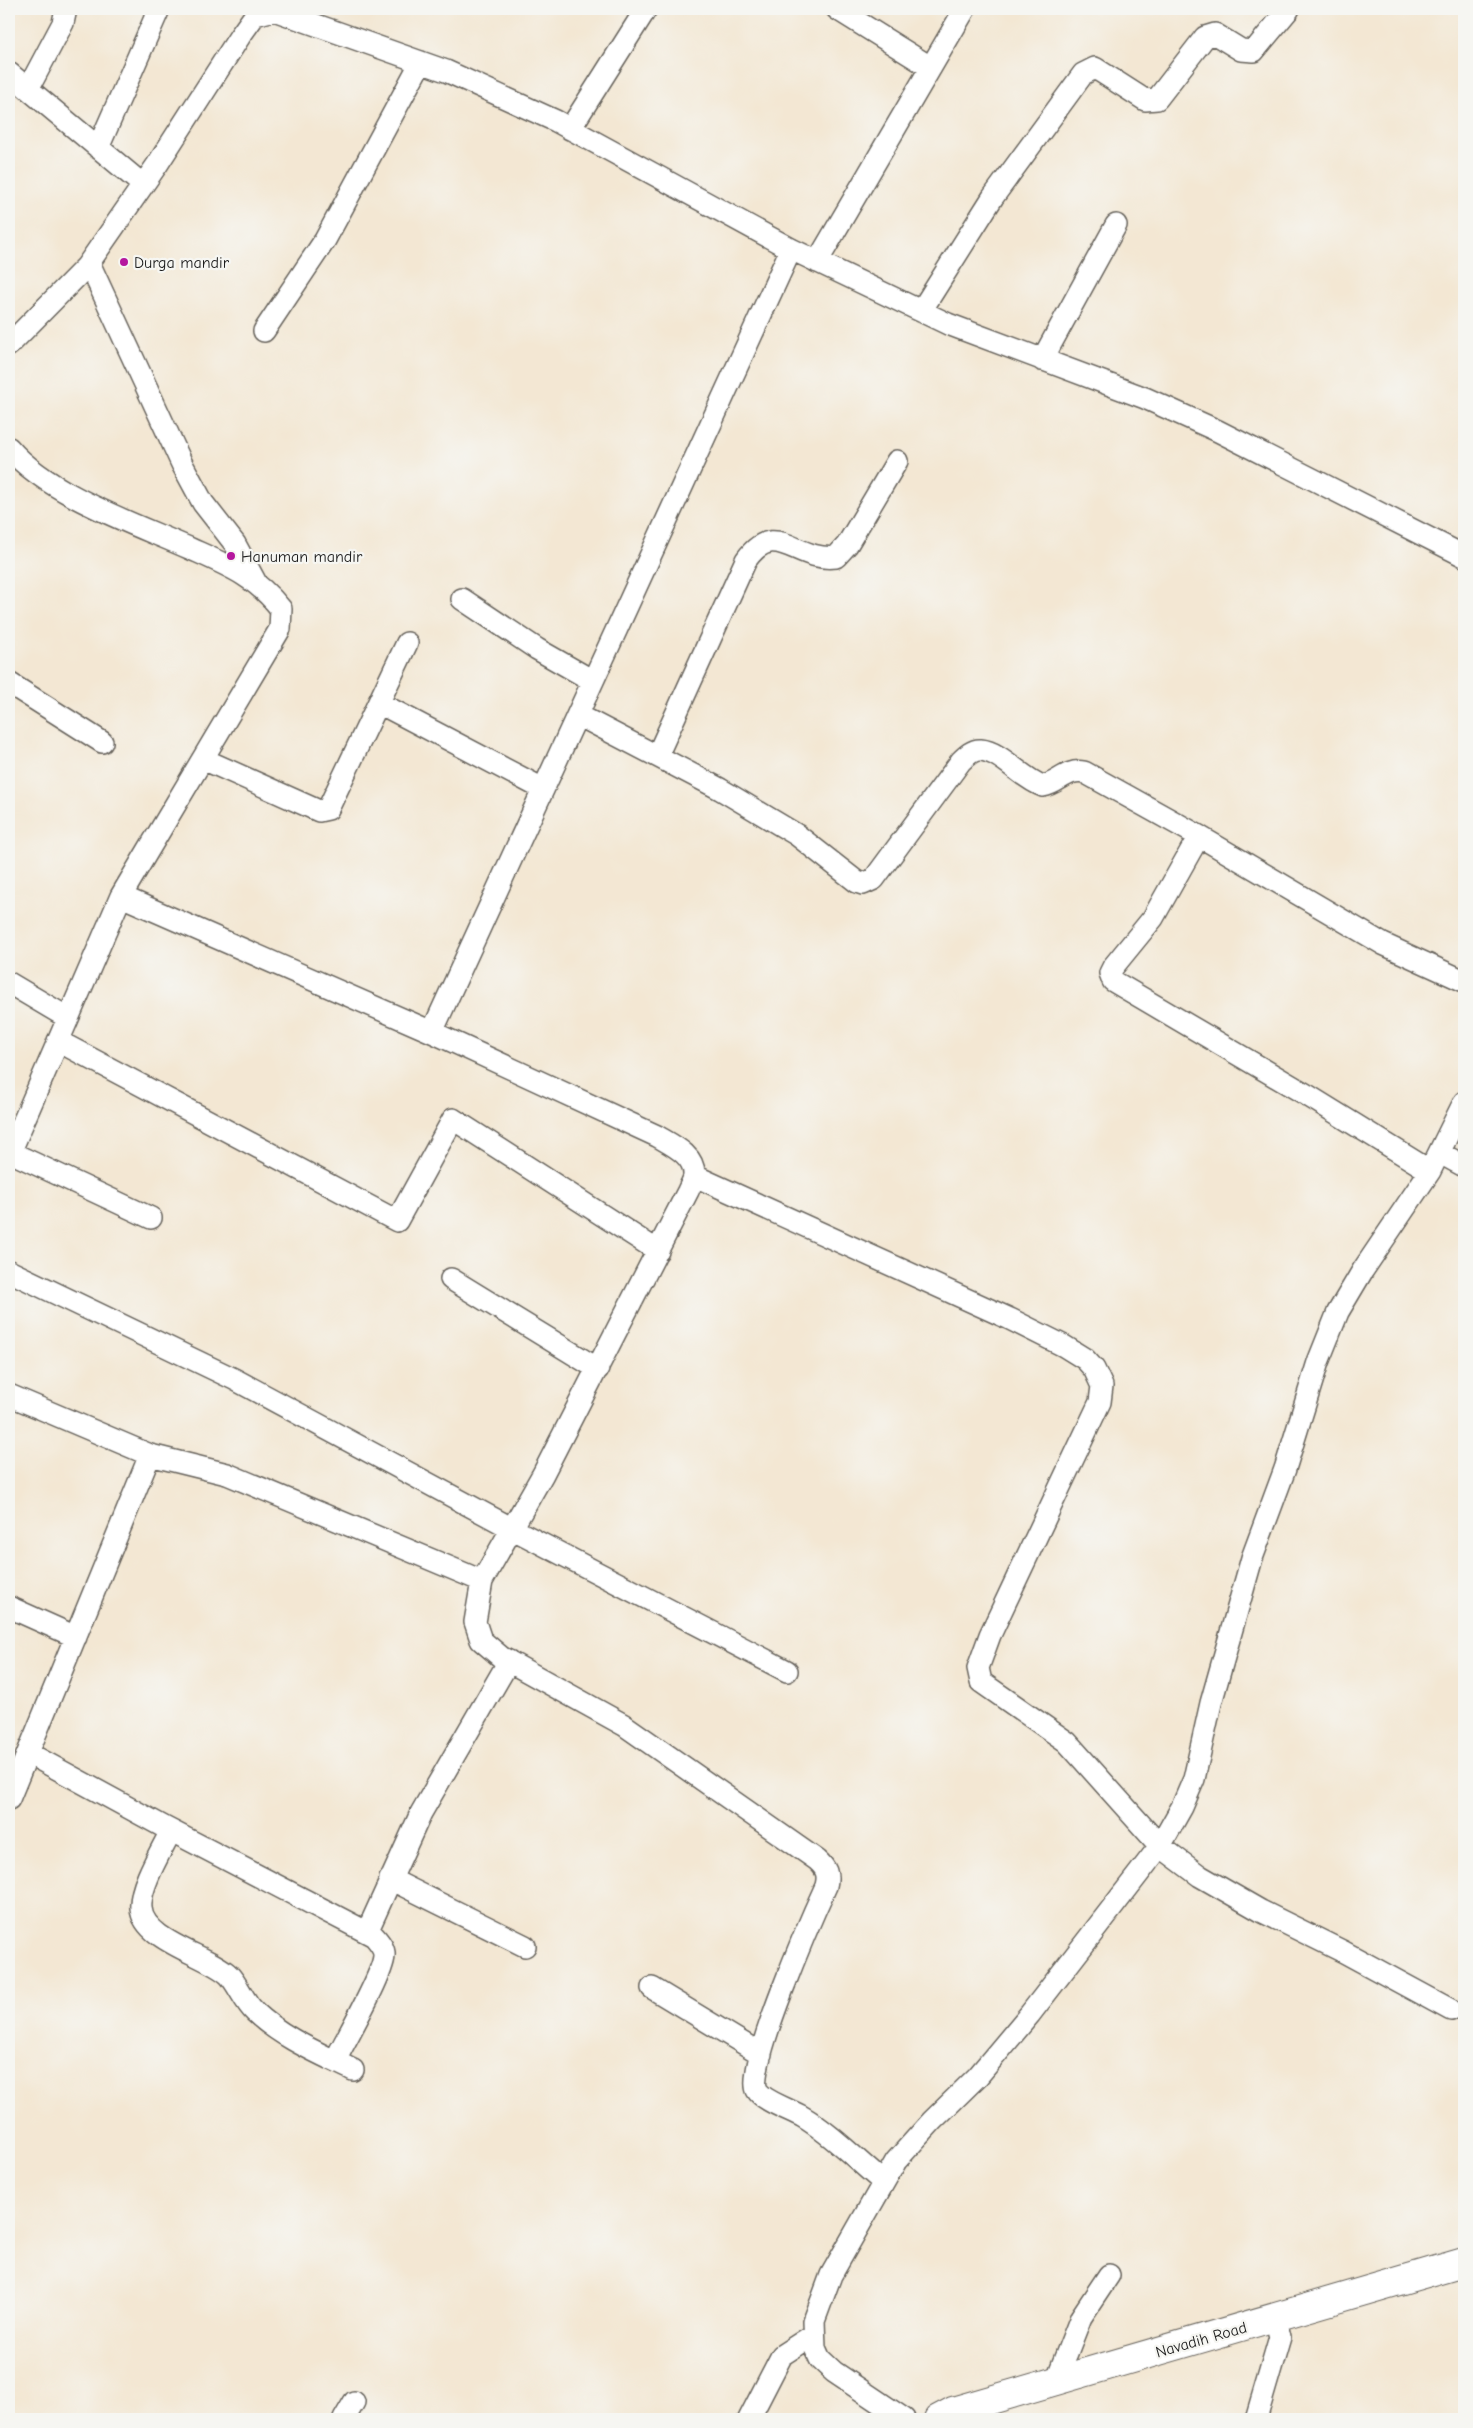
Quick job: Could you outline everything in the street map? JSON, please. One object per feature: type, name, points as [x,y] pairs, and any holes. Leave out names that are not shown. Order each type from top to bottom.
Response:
[{"type":"main road","name":"Navadih Road","points":[[938,2419],[953,2411],[1464,2262]]},
{"type":"street","points":[[28,89],[62,23],[66,9]]},
{"type":"street","points":[[98,148],[159,9]]},
{"type":"street","points":[[570,129],[646,9]]},
{"type":"street","points":[[836,9],[930,66]]},
{"type":"street","points":[[817,262],[965,9]]},
{"type":"street","points":[[921,311],[993,197],[1083,74],[1095,68],[1145,100],[1157,100],[1205,37],[1215,34],[1241,50],[1254,51],[1289,9]]},
{"type":"street","points":[[9,345],[89,263],[257,12],[274,10],[446,71],[570,129],[817,262],[948,324],[1145,398],[1218,431],[1464,556]]},
{"type":"street","points":[[264,331],[325,240],[421,62]]},
{"type":"street","points":[[9,73],[143,185]]},
{"type":"street","points":[[1042,360],[1116,225]]},
{"type":"street","points":[[432,1032],[593,681],[656,549],[791,249]]},
{"type":"street","points":[[89,263],[182,464],[203,503],[235,544],[256,581]]},
{"type":"street","points":[[9,448],[36,473],[64,490],[225,564],[256,581],[266,590],[281,610],[280,629],[120,896],[9,1154],[151,1218]]},
{"type":"street","points":[[657,756],[746,560],[755,547],[767,540],[824,559],[836,557],[847,544],[897,461]]},
{"type":"street","points":[[462,599],[537,649],[593,681]]},
{"type":"street","points":[[203,759],[324,812],[331,806],[407,643]]},
{"type":"street","points":[[9,683],[102,742]]},
{"type":"street","points":[[379,703],[543,789]]},
{"type":"street","points":[[578,715],[720,789],[797,835],[857,882],[863,884],[874,879],[961,761],[970,753],[980,750],[992,754],[1042,786],[1075,770],[1084,772],[1199,836],[1384,944],[1464,981]]},
{"type":"street","points":[[1199,836],[1153,918],[1112,967],[1110,974],[1113,981],[1298,1090],[1435,1162],[1464,1166]]},
{"type":"street","points":[[120,896],[432,1032],[657,1136],[680,1149],[690,1160],[695,1176],[543,1474],[482,1581],[475,1622],[481,1640],[509,1661],[624,1726],[734,1800],[825,1867],[828,1877],[826,1886],[803,1936],[761,2054],[755,2084],[757,2091],[763,2097],[804,2118],[883,2182]]},
{"type":"street","points":[[9,983],[68,1018]]},
{"type":"street","points":[[58,1041],[397,1221],[453,1119],[658,1251]]},
{"type":"street","points":[[904,2419],[834,2372],[820,2359],[814,2348],[814,2321],[831,2275],[896,2161],[932,2121],[978,2076],[1030,2014],[1160,1846],[1182,1807],[1194,1780],[1211,1703],[1249,1566],[1284,1468],[1318,1362],[1338,1312],[1358,1278],[1435,1162],[1464,1102]]},
{"type":"street","points":[[695,1176],[1010,1318],[1085,1359],[1094,1370],[1102,1386],[1100,1402],[990,1635],[978,1668],[981,1682],[1067,1742],[1160,1846],[1200,1876],[1451,2010]]},
{"type":"street","points":[[9,1271],[234,1380],[511,1528],[787,1671]]},
{"type":"street","points":[[451,1279],[598,1369]]},
{"type":"street","points":[[9,1395],[150,1456],[227,1474],[482,1581]]},
{"type":"street","points":[[9,1799],[150,1456]]},
{"type":"street","points":[[9,1607],[76,1637]]},
{"type":"street","points":[[367,1932],[421,1813],[509,1661]]},
{"type":"street","points":[[28,1753],[171,1831],[374,1936],[383,1947],[384,1956],[344,2065],[274,2027],[255,2012],[229,1976],[166,1940],[144,1921],[141,1909],[142,1893],[171,1831]]},
{"type":"street","points":[[390,1879],[525,1946]]},
{"type":"street","points":[[652,1988],[761,2054]]},
{"type":"street","points":[[1056,2381],[1081,2318],[1109,2274]]},
{"type":"street","points":[[1256,2419],[1280,2337],[1275,2317]]},
{"type":"street","points":[[749,2419],[782,2355],[813,2335]]},
{"type":"place","name":"Durga mandir","points":[[124,262]]},
{"type":"place","name":"Hanuman mandir","points":[[231,556]]}]
